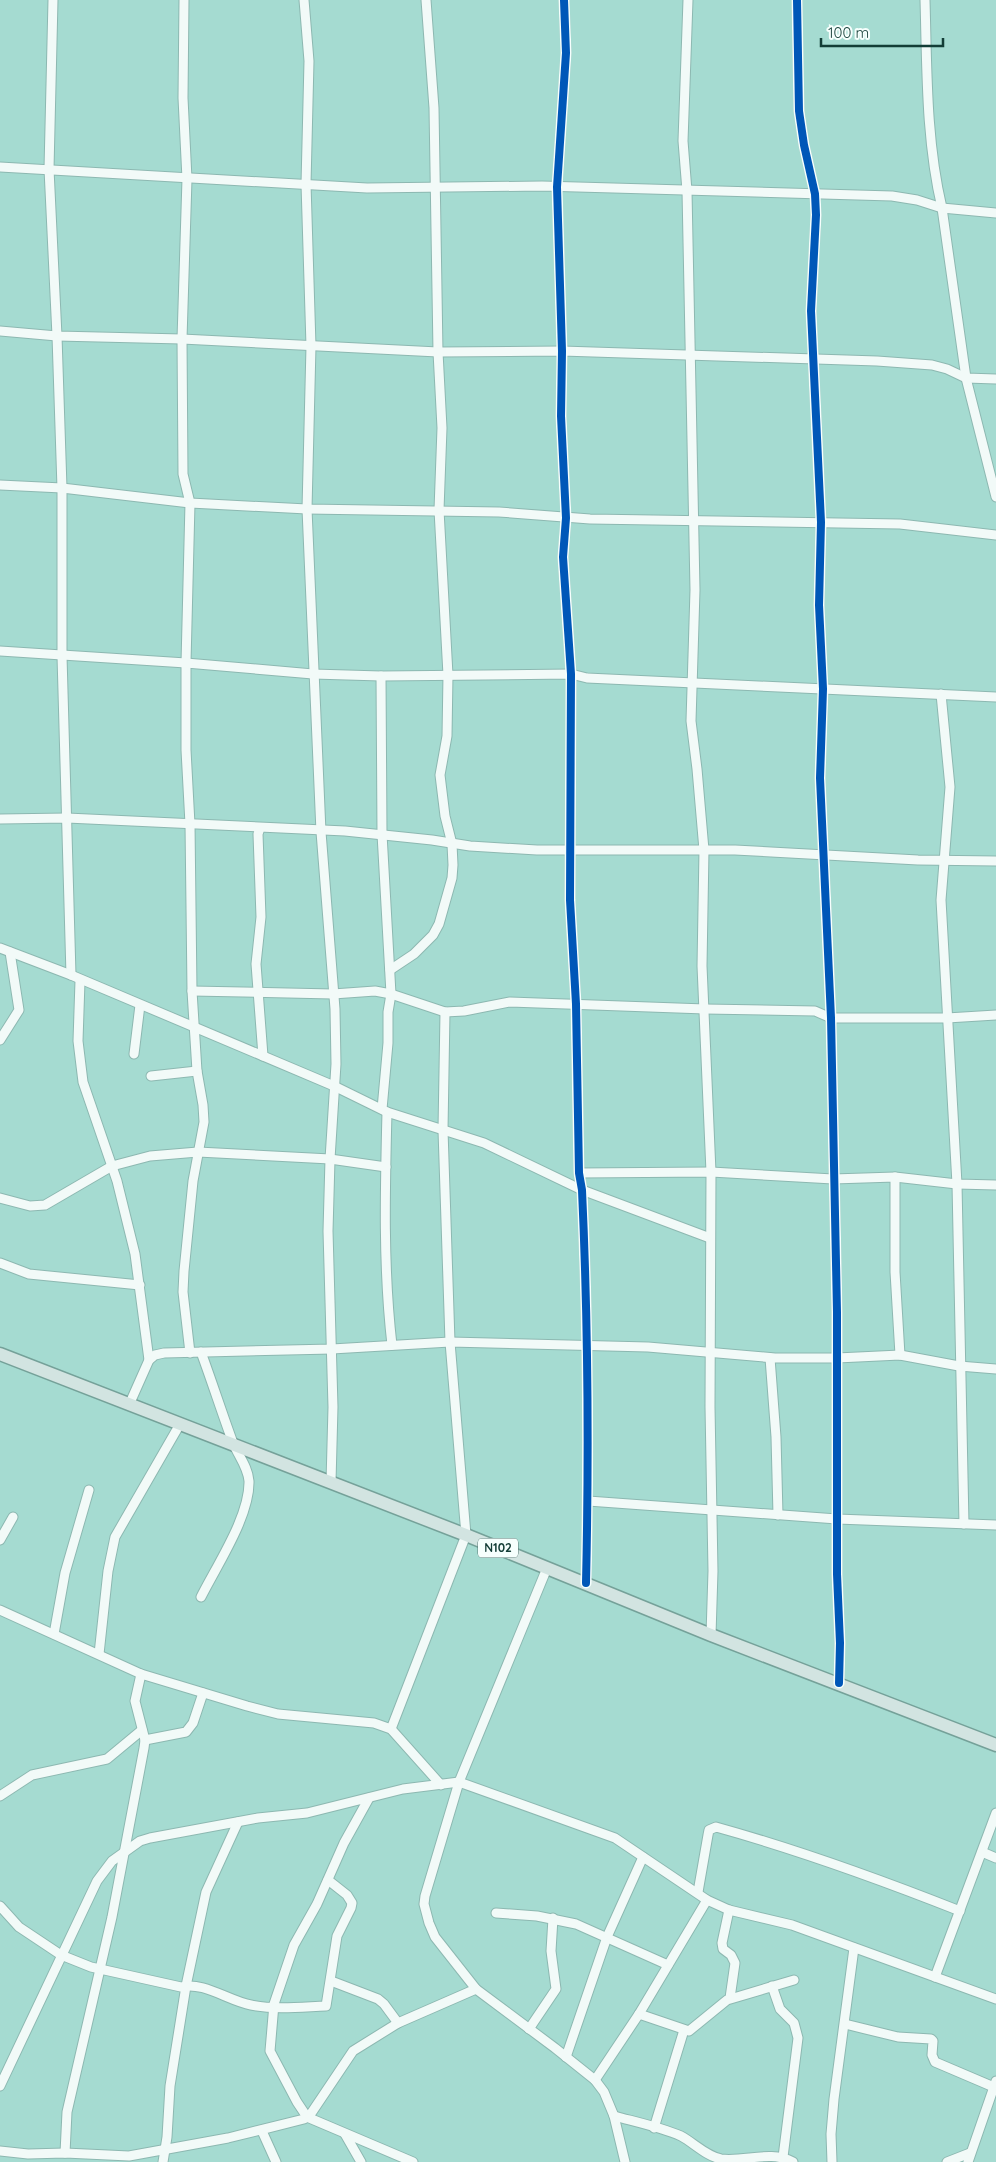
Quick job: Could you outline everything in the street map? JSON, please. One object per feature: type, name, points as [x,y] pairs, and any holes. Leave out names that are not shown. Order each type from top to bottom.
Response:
[{"type":"main road","name":"N102","points":[[0,1354],[331,1482],[711,1635],[996,1744]]},
{"type":"street","points":[[53,0],[49,169],[62,488],[62,656],[71,975]]},
{"type":"street","points":[[184,0],[183,98],[187,179],[182,339],[183,474],[190,503],[186,750],[190,824],[192,990],[196,1028],[197,1071],[204,1105],[204,1122],[193,1181],[183,1285],[190,1353]]},
{"type":"street","points":[[304,0],[309,61],[306,184],[312,346],[307,509],[313,674],[336,1064],[328,1231],[333,1407],[331,1482]]},
{"type":"street","points":[[390,970],[414,954],[433,935],[439,924],[452,878],[452,844],[444,816],[440,775],[447,736],[448,675],[439,510],[442,428],[438,352],[434,99],[426,0]]},
{"type":"street","points":[[564,0],[566,53],[557,187],[562,351],[561,416],[566,518],[563,557],[571,674],[569,850],[576,1004],[579,1173],[582,1190],[587,1346],[588,1501],[586,1584]]},
{"type":"street","points":[[688,0],[683,141],[688,191],[695,590],[690,684],[691,721],[704,850],[702,966],[711,1172],[710,1353],[713,1581],[711,1635]]},
{"type":"street","points":[[797,0],[799,111],[804,146],[815,194],[816,215],[811,311],[821,522],[819,605],[823,689],[820,778],[825,854],[831,1018],[837,1358],[839,1683]]},
{"type":"street","points":[[925,0],[928,88],[937,186],[942,208],[966,378],[996,497]]},
{"type":"street","points":[[0,167],[367,188],[557,187],[892,196],[918,200],[942,208],[996,213]]},
{"type":"street","points":[[0,331],[57,336],[182,339],[438,352],[562,351],[932,365],[947,369],[966,378],[996,379]]},
{"type":"street","points":[[0,485],[62,488],[190,503],[307,509],[439,510],[566,518],[900,524],[996,535]]},
{"type":"street","points":[[0,652],[186,663],[313,674],[382,676],[571,674],[587,678],[690,684],[996,697]]},
{"type":"street","points":[[382,676],[382,834],[391,994],[388,1012],[385,1111],[386,1293],[392,1345]]},
{"type":"street","points":[[940,694],[950,788],[941,900],[957,1184],[959,1366],[964,1524]]},
{"type":"street","points":[[0,819],[67,818],[382,834],[452,844],[527,850],[704,850],[996,861]]},
{"type":"street","points":[[260,828],[258,834],[261,917],[256,964],[263,1056]]},
{"type":"street","points":[[0,948],[71,975],[80,981],[334,1086],[385,1111],[484,1143],[582,1190],[710,1238]]},
{"type":"street","points":[[0,1040],[19,1010],[10,952]]},
{"type":"street","points":[[80,981],[78,1041],[83,1082],[112,1166],[136,1254],[149,1360]]},
{"type":"street","points":[[192,990],[333,994],[375,992],[391,994],[445,1012],[464,1011],[499,1003],[815,1011],[831,1018],[947,1018],[996,1015]]},
{"type":"street","points":[[134,1054],[140,1005]]},
{"type":"street","points":[[391,1729],[466,1536],[450,1342],[443,1130],[445,1012]]},
{"type":"street","points":[[151,1076],[197,1071]]},
{"type":"street","points":[[0,1198],[30,1206],[46,1205],[112,1166],[140,1157],[198,1152],[330,1159],[386,1166]]},
{"type":"street","points":[[579,1173],[711,1172],[833,1179],[895,1177],[957,1184],[996,1185]]},
{"type":"street","points":[[895,1177],[895,1272],[900,1355]]},
{"type":"street","points":[[0,1263],[29,1274],[140,1285]]},
{"type":"street","points":[[129,1405],[149,1360],[155,1355],[164,1353],[332,1349],[450,1342],[648,1347],[770,1358],[837,1358],[900,1355],[959,1366],[996,1369]]},
{"type":"street","points":[[201,1352],[234,1445],[247,1469],[249,1481],[247,1502],[240,1520],[201,1596]]},
{"type":"street","points":[[770,1358],[776,1437],[778,1515]]},
{"type":"street","points":[[99,1654],[108,1570],[115,1537],[180,1424]]},
{"type":"street","points":[[54,1634],[65,1573],[89,1490]]},
{"type":"street","points":[[588,1501],[837,1519],[996,1525]]},
{"type":"street","points":[[0,1540],[13,1517]]},
{"type":"street","points":[[547,1568],[459,1782],[424,1904],[435,1937],[476,1990],[566,2056],[595,2080],[604,2092],[614,2116],[622,2161]]},
{"type":"street","points":[[0,1610],[141,1674],[278,1714],[374,1723],[391,1729],[440,1785]]},
{"type":"street","points":[[65,2153],[67,2112],[101,1969],[145,1740],[135,1701],[141,1674]]},
{"type":"street","points":[[145,1740],[186,1732],[193,1723],[204,1693]]},
{"type":"street","points":[[0,1796],[32,1776],[107,1759],[142,1730]]},
{"type":"street","points":[[0,2086],[97,1881],[112,1861],[125,1851],[150,1838],[238,1822],[307,1813],[403,1789],[459,1782],[600,1831],[615,1838],[698,1892],[707,1900],[729,1910],[792,1925],[996,1999]]},
{"type":"street","points":[[369,1798],[344,1843],[317,1904],[294,1946],[274,2008],[270,2051],[297,2102],[308,2117],[413,2162]]},
{"type":"street","points":[[935,1978],[996,1814]]},
{"type":"street","points":[[163,2162],[167,2137],[170,2086],[186,1986],[206,1892],[238,1822]]},
{"type":"street","points":[[698,1892],[709,1830],[716,1827],[780,1845],[863,1873],[960,1910]]},
{"type":"street","points":[[982,1852],[996,1858]]},
{"type":"street","points":[[566,2056],[607,1937],[643,1857]]},
{"type":"street","points":[[0,1906],[19,1927],[61,1955],[91,1967],[181,1987],[191,1985],[250,2005],[274,2008],[326,2006],[337,1936],[352,1903],[348,1895],[328,1880]]},
{"type":"street","points":[[595,2080],[639,2014],[707,1900]]},
{"type":"street","points":[[729,1910],[722,1943],[723,1949],[731,1955],[735,1963],[730,1998]]},
{"type":"street","points":[[496,1913],[554,1918],[576,1924],[668,1965]]},
{"type":"street","points":[[529,2029],[556,1989],[552,1951],[554,1918]]},
{"type":"street","points":[[832,2162],[832,2116],[854,1948]]},
{"type":"street","points":[[331,1980],[378,1999],[384,2004],[398,2024]]},
{"type":"street","points":[[639,2014],[684,2030],[695,2028],[730,1998],[794,1980]]},
{"type":"street","points":[[772,1986],[780,2009],[794,2023],[798,2038],[782,2157]]},
{"type":"street","points":[[0,2151],[28,2154],[65,2153],[120,2157],[164,2151],[262,2131],[308,2117],[353,2051],[398,2024],[476,1990]]},
{"type":"street","points":[[845,2024],[898,2037],[931,2039],[933,2041],[932,2056],[935,2062],[996,2086],[969,2158],[947,2162]]},
{"type":"street","points":[[654,2128],[684,2030]]},
{"type":"street","points":[[614,2116],[683,2138],[721,2159],[739,2160],[782,2157],[793,2162]]},
{"type":"street","points":[[262,2131],[276,2162]]},
{"type":"street","points":[[345,2134],[361,2162]]},
{"type":"cycle path","points":[[564,0],[566,53],[557,187],[562,351],[561,416],[566,518],[563,557],[571,674],[570,900],[576,1004],[579,1173],[582,1190],[587,1337],[586,1583]]},
{"type":"cycle path","points":[[797,0],[799,111],[804,145],[815,194],[816,215],[811,311],[821,522],[819,605],[823,689],[820,778],[831,1018],[837,1312],[839,1683]]}]
